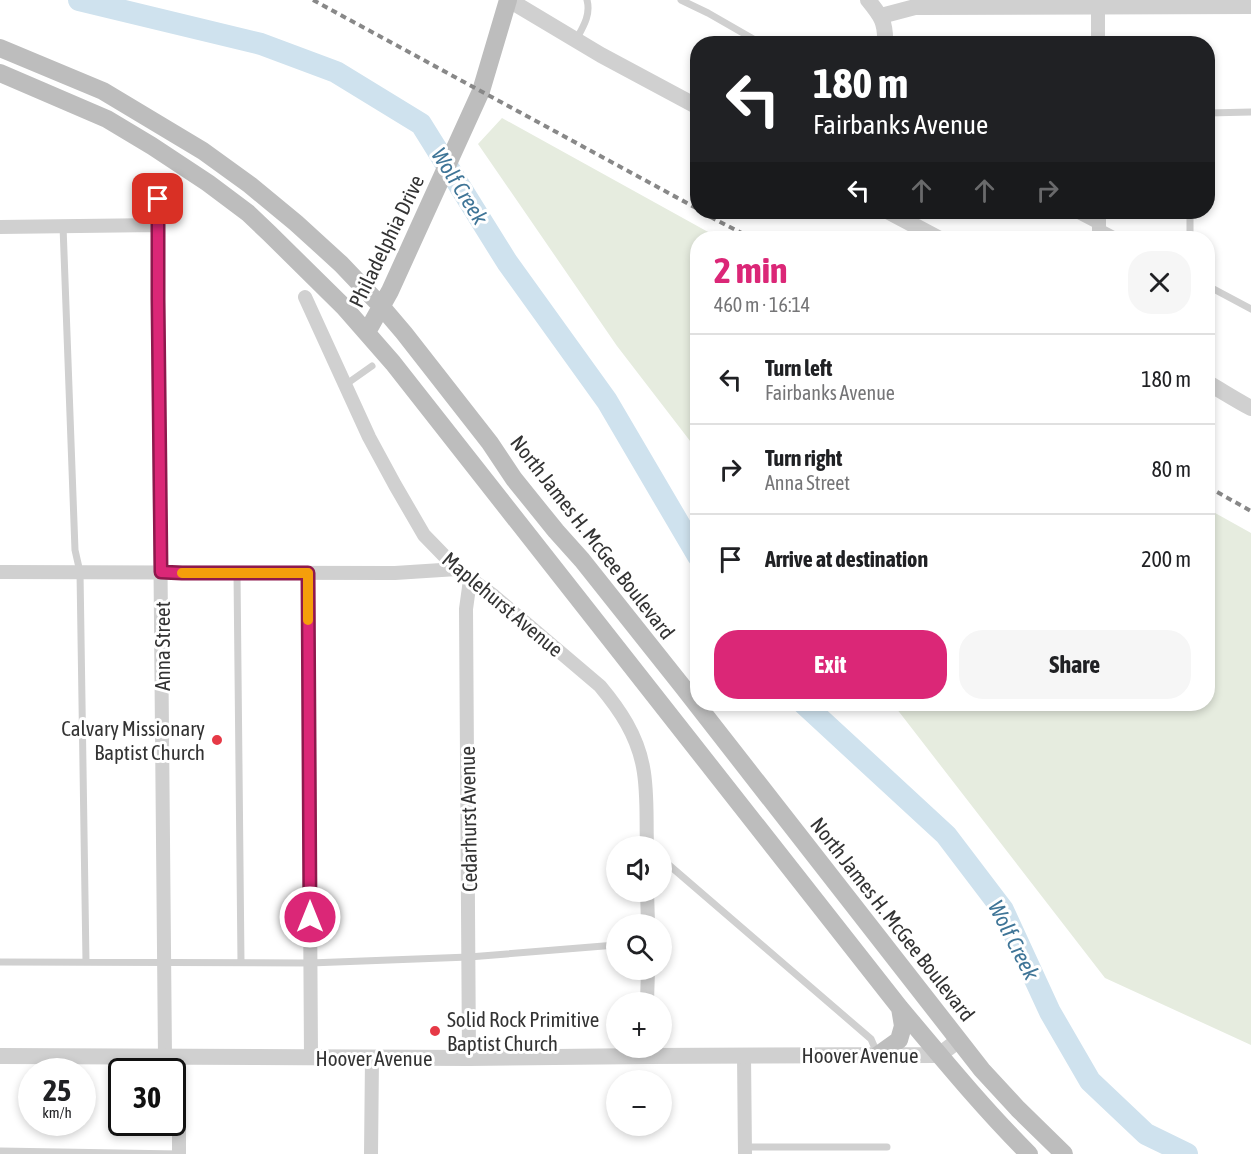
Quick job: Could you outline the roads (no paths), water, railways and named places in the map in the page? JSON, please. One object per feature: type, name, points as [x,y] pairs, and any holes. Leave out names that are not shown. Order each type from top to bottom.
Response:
[{"type":"main road","name":"Philadelphia Drive","points":[[367,332],[390,291],[481,91],[508,0]]},
{"type":"main road","name":"North James H. McGee Boulevard","points":[[0,48],[103,91],[203,152],[250,185],[341,264],[404,333],[490,443],[514,478],[690,698]]},
{"type":"main road","points":[[0,73],[107,120],[208,183],[270,233],[344,307],[393,363],[900,1008],[959,1079],[1029,1154]]},
{"type":"main road","name":"North James H. McGee Boulevard","points":[[701,711],[982,1070],[1064,1154]]},
{"type":"main road","points":[[878,1055],[899,1040],[903,1026],[900,1008]]},
{"type":"street","points":[[508,0],[690,103]]},
{"type":"street","points":[[868,0],[881,16],[885,36]]},
{"type":"street","points":[[881,16],[915,7],[1098,7],[1123,3],[1251,6]]},
{"type":"street","points":[[1098,7],[1098,36]]},
{"type":"street","name":"Anna Street","points":[[158,199],[164,962],[179,1154]]},
{"type":"street","points":[[902,219],[925,231]]},
{"type":"street","points":[[0,227],[158,225]]},
{"type":"street","name":"Maplehurst Avenue","points":[[306,297],[374,447],[424,535],[457,569],[494,596],[600,686],[614,702],[634,738],[643,767],[647,836]]},
{"type":"street","points":[[1215,387],[1251,407]]},
{"type":"street","points":[[0,572],[395,573],[457,569]]},
{"type":"street","points":[[308,573],[311,1058]]},
{"type":"street","name":"Cedarhurst Avenue","points":[[469,1058],[466,609],[470,580]]},
{"type":"street","name":"Hoover Avenue","points":[[672,1052],[744,1055],[939,1055],[959,1040]]},
{"type":"street","name":"Hoover Avenue","points":[[0,1056],[469,1058],[606,1053]]},
{"type":"street","points":[[744,1055],[745,1151]]},
{"type":"street","points":[[371,1154],[372,1058]]},
{"type":"lane","points":[[576,40],[587,17],[589,9],[586,0]]},
{"type":"lane","points":[[681,0],[748,36]]},
{"type":"lane","points":[[1215,112],[1251,112]]},
{"type":"lane","points":[[1080,219],[1096,231]]},
{"type":"lane","points":[[63,226],[75,550],[80,572],[86,962]]},
{"type":"lane","points":[[1215,290],[1251,309]]},
{"type":"lane","points":[[345,385],[372,366]]},
{"type":"lane","points":[[237,573],[241,962]]},
{"type":"lane","points":[[672,868],[871,1039],[878,1055]]},
{"type":"lane","points":[[0,962],[310,963],[469,957],[606,946]]},
{"type":"lane","points":[[745,1151],[887,1147]]},
{"type":"lane","points":[[0,1151],[179,1154]]},
{"type":"waterway","name":"Wolf Creek","points":[[79,0],[261,44],[336,72],[421,124],[507,262],[607,401],[690,542]]},
{"type":"waterway","name":"Wolf Creek","points":[[812,711],[946,835],[1003,910],[1050,1012],[1090,1081],[1146,1134],[1187,1154]]},
{"type":"railway","points":[[313,0],[690,205]]},
{"type":"railway","points":[[714,219],[738,231]]},
{"type":"railway","points":[[1215,491],[1251,511]]},
{"type":"place","name":"Calvary Missionary Baptist Church","points":[[217,740]]},
{"type":"place","name":"Solid Rock Primitive Baptist Church","points":[[435,1031]]}]
